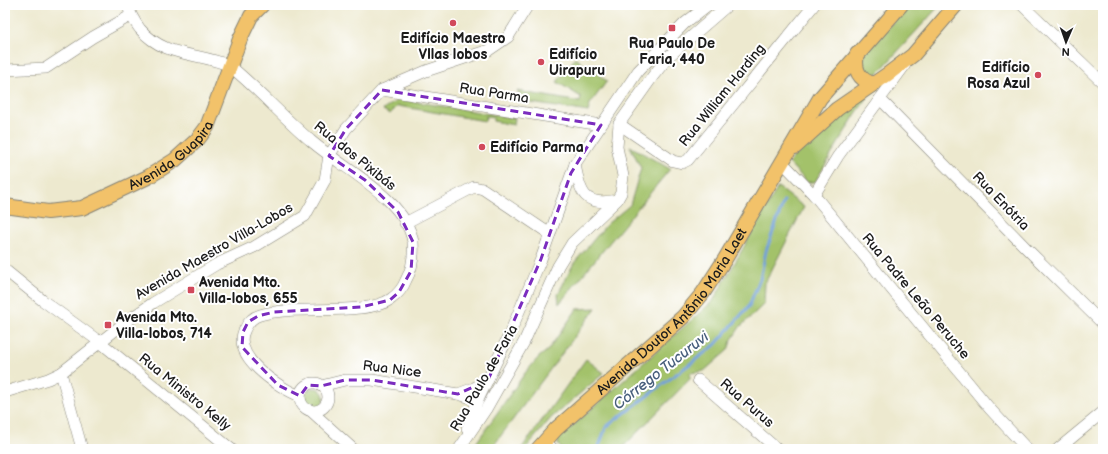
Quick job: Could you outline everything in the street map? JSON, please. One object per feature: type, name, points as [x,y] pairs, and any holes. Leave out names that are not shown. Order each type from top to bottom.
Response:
[{"type":"main road","name":"Avenida Guapira","points":[[5,206],[48,212],[82,208],[162,169],[187,151],[208,127],[240,39],[252,16],[262,5]]},
{"type":"main road","name":"Avenida Doutor Antônio Maria Laet","points":[[545,446],[682,317],[698,299],[725,259],[820,98],[901,5]]},
{"type":"main road","name":"Avenida Doutor Antônio Maria Laet","points":[[783,160],[837,109],[913,54],[956,5]]},
{"type":"main road","points":[[857,54],[856,70],[860,77],[873,84]]},
{"type":"street","points":[[518,5],[520,20]]},
{"type":"street","name":"Avenida Maestro Villa-Lobos","points":[[5,392],[48,379],[61,373],[123,324],[184,284],[217,264],[254,247],[305,216],[325,180],[329,156],[346,129],[382,90],[426,71],[489,50],[508,37],[528,5]]},
{"type":"street","name":"Rua Paulo de Faria","points":[[460,448],[478,400],[510,333],[550,234],[575,164],[638,71],[685,24],[708,5]]},
{"type":"street","points":[[575,164],[579,184],[585,196],[596,202],[603,203],[617,200],[621,193],[623,176],[617,147],[619,124],[652,76],[669,56],[728,5]]},
{"type":"street","name":"Rua William Harding","points":[[619,124],[674,160],[682,162],[688,160],[814,5]]},
{"type":"street","points":[[1022,5],[1103,83]]},
{"type":"street","points":[[5,70],[46,68],[129,10],[147,36],[157,45],[171,51],[218,61],[230,66]]},
{"type":"street","name":"Avenida Doutor Antônio Maria Laet","points":[[814,195],[838,156],[913,54]]},
{"type":"street","name":"Rua dos Pixibás","points":[[230,66],[329,156],[365,180],[398,212],[405,223],[412,242],[413,258],[411,271],[399,292],[390,300],[378,305],[361,307],[274,312],[258,316],[248,322],[241,340],[242,347],[248,357],[278,385],[300,396]]},
{"type":"street","name":"Rua Parma","points":[[382,90],[600,125]]},
{"type":"street","name":"Rua Enótria","points":[[880,99],[1103,324]]},
{"type":"street","name":"Rua Padre Leão Peruche","points":[[783,160],[814,195],[990,409],[1028,449]]},
{"type":"street","points":[[405,223],[474,187],[483,189],[550,234]]},
{"type":"street","name":"Rua Paulo de Faria","points":[[460,448],[486,409],[524,342],[558,266],[576,239],[617,200]]},
{"type":"street","name":"Rua Ministro Kelly","points":[[5,270],[42,300],[100,342],[231,449]]},
{"type":"street","points":[[61,373],[82,449]]},
{"type":"street","name":"Rua Nice","points":[[322,386],[345,380],[372,380],[458,394],[478,400]]},
{"type":"street","points":[[458,394],[474,388],[488,380]]},
{"type":"street","name":"Rua Purus","points":[[698,380],[776,449]]},
{"type":"street","points":[[310,410],[318,410],[325,405],[328,397],[322,386],[312,383],[304,387],[300,396],[302,405],[310,410],[353,449]]},
{"type":"street","points":[[1058,449],[1103,412]]},
{"type":"highlighted area","points":[[382,90],[601,125],[571,173],[541,259],[488,380],[458,394],[372,380],[345,380],[321,386],[308,385],[300,396],[278,385],[242,347],[243,332],[248,322],[258,316],[274,312],[361,307],[390,300],[399,292],[411,271],[413,242],[398,212],[365,180],[329,156],[346,129]]},
{"type":"green space","points":[[909,5],[940,5],[878,73],[871,76],[864,75],[858,59]]},
{"type":"green space","points":[[575,58],[607,81],[590,104],[588,112],[525,102],[517,91],[580,102],[581,97],[557,82]]},
{"type":"green space","points":[[867,96],[868,97],[855,115],[815,182],[807,182],[789,163],[806,143],[825,125]]},
{"type":"green space","points":[[399,99],[515,118],[514,125],[493,121],[493,117],[486,116],[485,121],[398,106],[390,114],[383,110]]},
{"type":"green space","points":[[630,146],[670,169],[559,304],[558,294],[574,263],[607,224],[630,205],[641,168]]},
{"type":"green space","points":[[778,187],[804,207],[765,283],[764,304],[740,327],[731,341],[728,350],[704,371],[690,373],[690,379],[621,449],[562,449],[558,445],[558,439],[713,301]]},
{"type":"green space","points":[[596,308],[491,449],[472,449],[525,373],[539,357],[548,350],[577,309]]},
{"type":"green space","points":[[586,359],[604,373],[551,418],[525,449],[521,449]]},
{"type":"green space","points":[[314,388],[321,391],[324,398],[321,405],[314,408],[307,405],[304,398],[307,391]]},
{"type":"waterway","name":"Córrego Tucuruvi","points":[[598,449],[606,427],[715,345],[749,306],[760,279],[766,251],[784,201]]},
{"type":"place","name":"Edifício Maestro Vllas lobos","points":[[453,23]]},
{"type":"place","name":"Rua Paulo De Faria, 440","points":[[672,28]]},
{"type":"place","name":"Edifício Uirapuru","points":[[541,62]]},
{"type":"place","name":"Edifício Rosa Azul","points":[[1038,75]]},
{"type":"place","name":"Edifício Parma","points":[[482,147]]},
{"type":"place","name":"Avenida Mto. Villa-lobos, 655","points":[[191,290]]},
{"type":"place","name":"Avenida Mto. Villa-lobos, 714","points":[[108,325]]}]
